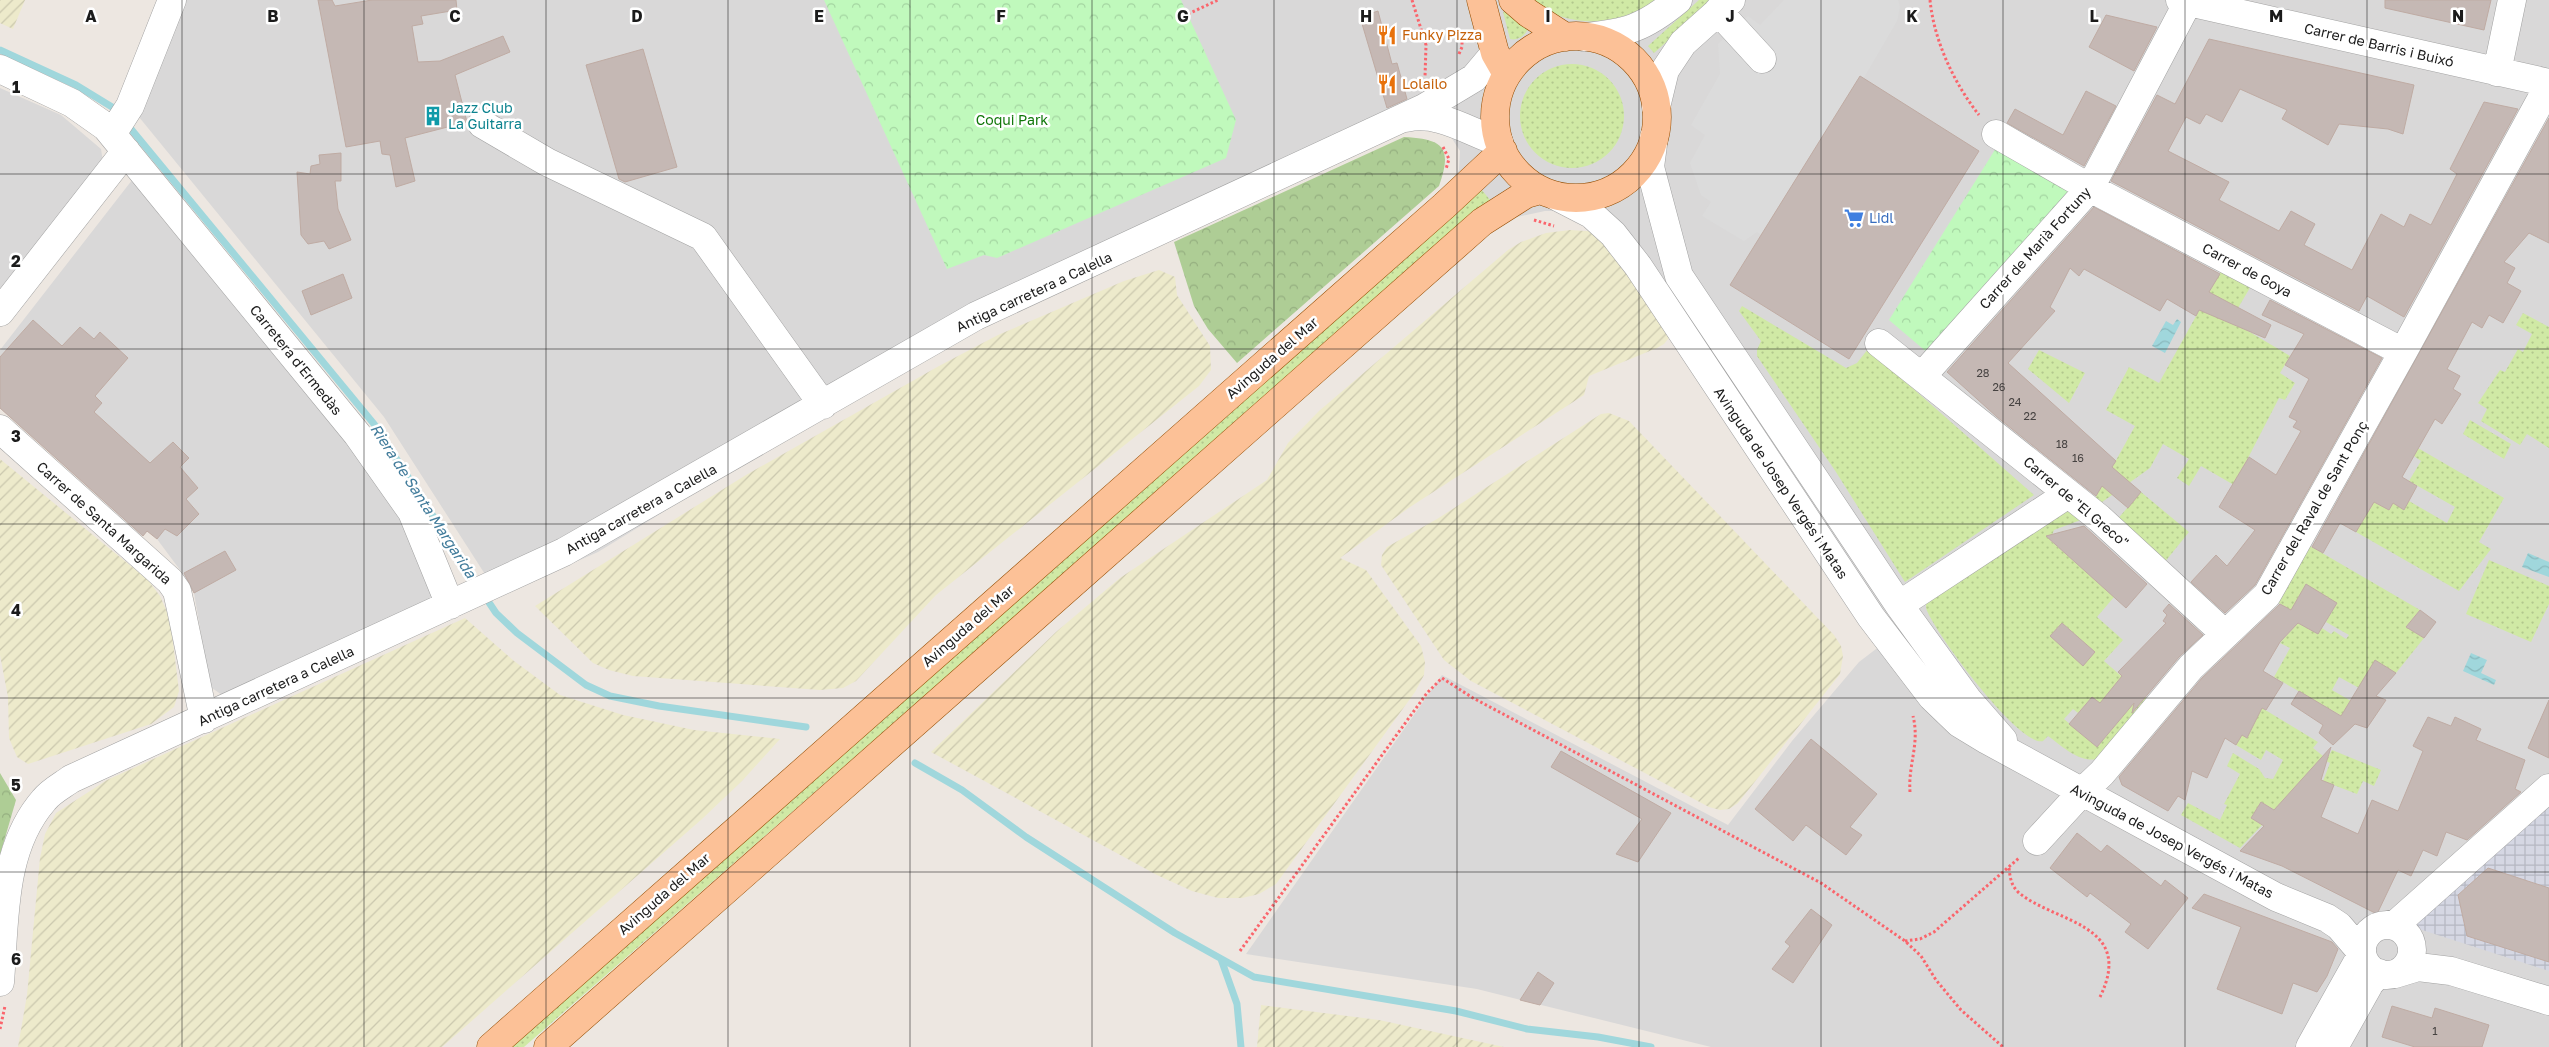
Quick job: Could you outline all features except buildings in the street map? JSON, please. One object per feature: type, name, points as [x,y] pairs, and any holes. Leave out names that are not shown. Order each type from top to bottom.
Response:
[{"type":"main road","points":[[1481,0],[1503,68],[1496,112],[1501,146],[1522,178],[1548,193]]},
{"type":"main road","points":[[1513,0],[1528,13],[1574,37]]},
{"type":"main road","points":[[548,1047],[1470,232],[1526,194],[1548,193],[1584,198],[1615,188],[1640,167],[1651,148],[1654,137],[1656,107],[1648,80],[1630,57],[1608,42],[1574,37],[1548,41],[1503,68]]},
{"type":"main road","name":"Avinguda del Mar","points":[[492,1047],[1444,206],[1501,146]]},
{"type":"street","points":[[0,312],[119,142],[130,106],[172,0]]},
{"type":"street","points":[[1574,37],[1620,34],[1641,26],[1678,0]]},
{"type":"street","points":[[2497,72],[2512,0]]},
{"type":"street","name":"Carrer de Barris i Buixó","points":[[2184,1],[2549,84]]},
{"type":"street","name":"Carrer de Marià Fortuny","points":[[1922,376],[2090,188],[2184,1]]},
{"type":"street","points":[[1656,107],[1665,70],[1683,43],[1725,6],[1762,59]]},
{"type":"street","name":"Antiga carretera a Calella","points":[[1402,120],[1465,69],[1503,68]]},
{"type":"street","name":"Carretera d'Ermedàs","points":[[0,69],[72,103],[106,127],[119,142],[357,434],[412,512],[455,603]]},
{"type":"street","name":"Carrer del Raval de Sant Ponç","points":[[2037,842],[2082,792],[2102,773],[2191,667],[2267,595],[2403,352],[2549,84]]},
{"type":"street","name":"Antiga carretera a Calella","points":[[0,982],[9,877],[18,846],[31,819],[45,799],[71,778],[204,719],[507,579],[614,526],[976,316],[1402,120],[1419,115],[1437,118],[1501,146]]},
{"type":"street","points":[[482,124],[547,162],[703,237],[823,405]]},
{"type":"street","name":"Carrer de Goya","points":[[1996,134],[2090,188],[2403,352]]},
{"type":"street","name":"Avinguda de Josep Vergés i Matas","points":[[1654,137],[1650,167],[1679,276],[1899,605],[1968,700],[1994,731],[2021,757]]},
{"type":"street","name":"Avinguda de Josep Vergés i Matas","points":[[1548,193],[1591,214],[1613,234],[1638,266],[1866,609],[1932,697],[1959,723],[2276,897],[2327,918],[2390,931]]},
{"type":"street","name":"Carrer de \"El Greco\"","points":[[1879,343],[2099,518],[2225,634]]},
{"type":"street","name":"Carrer de Santa Margarida","points":[[0,429],[170,581],[177,592],[181,608],[204,719]]},
{"type":"street","points":[[1899,605],[2068,494]]},
{"type":"street","points":[[2334,1047],[2370,984],[2374,964],[2366,935],[2390,931],[2396,923],[2549,788]]},
{"type":"street","name":"Avinguda de Josep Vergés i Matas","points":[[2327,918],[2339,926],[2374,964]]},
{"type":"street","points":[[2374,964],[2407,965],[2411,957],[2412,948],[2390,931]]},
{"type":"street","points":[[2390,931],[2451,971]]},
{"type":"street","points":[[2374,964],[2451,971],[2549,1002]]},
{"type":"street","points":[[2310,1047],[2374,964]]},
{"type":"path","points":[[1188,14],[1218,0]]},
{"type":"path","points":[[1930,0],[1934,30],[1948,63],[1974,110],[1996,134]]},
{"type":"path","points":[[1462,30],[1465,69]]},
{"type":"path","points":[[1240,951],[1427,693],[1442,678],[1473,698],[1821,883],[1904,941],[1921,956],[1936,980],[1961,1010],[2003,1047]]},
{"type":"path","points":[[1904,941],[1920,938],[1934,932],[2037,842]]},
{"type":"path","points":[[2009,868],[2010,879],[2018,892],[2086,928],[2102,945],[2106,954],[2108,974],[2100,997]]},
{"type":"shaded area","points":[[0,0],[25,0],[13,29],[0,23]]},
{"type":"shaded area","points":[[172,0],[2549,0],[2549,1047],[1711,1047],[1477,989],[1246,954],[1442,675],[1728,825],[1792,741],[1859,662],[1893,636],[1588,211],[1545,211],[1498,221],[1441,194],[1459,170],[1460,151],[1449,134],[1428,129],[1408,128],[973,327],[825,413],[598,552],[499,596],[384,417],[130,106]]},
{"type":"shaded area","points":[[1784,0],[1898,0],[1900,7],[1897,21],[1766,238],[1757,232],[1744,241],[1702,216],[1711,202],[1701,195],[1690,163],[1705,135],[1691,125],[1720,74],[1718,44],[1748,16],[1760,25]]},
{"type":"shaded area","points":[[0,88],[61,115],[101,149],[103,162],[0,301]]},
{"type":"shaded area","points":[[136,175],[163,208],[159,215],[326,410],[350,442],[409,532],[431,576],[433,601],[225,697],[212,688],[208,675],[194,593],[183,574],[157,539],[148,531],[142,536],[0,408],[0,350]]},
{"type":"shaded area","points":[[1570,230],[1602,232],[1672,334],[1664,344],[1657,348],[1589,376],[1584,395],[1410,507],[1340,558],[1366,570],[1421,646],[1425,662],[1424,675],[1415,692],[1276,884],[1259,894],[1242,898],[1218,898],[1192,891],[1157,875],[931,752],[1056,632],[1120,578],[1267,480],[1288,443],[1319,411],[1508,250],[1521,242],[1546,233]]},
{"type":"shaded area","points":[[1159,270],[1175,277],[1177,295],[1210,346],[1211,370],[1199,386],[936,595],[856,681],[843,688],[820,690],[633,676],[609,670],[593,663],[535,606],[746,475],[939,366],[998,335],[1124,281]]},
{"type":"shaded area","points":[[1609,413],[1629,421],[1834,635],[1841,646],[1843,656],[1840,674],[1738,803],[1729,809],[1720,810],[1709,807],[1471,681],[1444,660],[1381,565],[1382,555],[1387,547],[1437,519],[1601,414]]},
{"type":"shaded area","points":[[0,459],[148,580],[160,596],[170,619],[179,691],[174,707],[151,724],[28,764],[17,757],[9,738],[8,697],[0,655]]},
{"type":"shaded area","points":[[465,618],[514,661],[560,695],[623,715],[694,730],[780,739],[742,781],[702,819],[442,1047],[18,1047],[27,995],[40,858],[45,834],[56,813],[107,780]]},
{"type":"shaded area","points":[[2549,804],[2549,888],[2488,868],[2458,895],[2467,936],[2549,962],[2549,971],[2416,928],[2415,923]]},
{"type":"shaded area","points":[[1261,1005],[1379,1020],[1504,1047],[1257,1047]]},
{"type":"green space","name":"Coqui Park","points":[[824,0],[1181,0],[1236,120],[1226,158],[997,258],[984,255],[947,269]]},
{"type":"green space","points":[[1529,0],[1658,0],[1625,16],[1593,21],[1561,16],[1545,10]]},
{"type":"green space","points":[[1699,0],[1714,0],[1654,53],[1648,46]]},
{"type":"green space","points":[[1503,12],[1507,12],[1528,29],[1523,36],[1518,39],[1510,39]]},
{"type":"green space","points":[[1572,64],[1592,68],[1609,79],[1620,96],[1624,116],[1620,136],[1609,153],[1592,164],[1572,168],[1552,164],[1535,153],[1524,136],[1520,116],[1524,96],[1535,79],[1552,68]]},
{"type":"green space","points":[[1404,137],[1428,140],[1436,143],[1441,148],[1445,162],[1439,186],[1237,363],[1208,329],[1194,306],[1174,242]]},
{"type":"green space","points":[[1996,148],[2072,188],[1929,354],[1889,320]]},
{"type":"green space","points":[[1481,189],[1491,201],[524,1047],[503,1047]]},
{"type":"green space","points":[[2221,271],[2251,286],[2238,308],[2243,328],[2290,356],[2280,373],[2295,383],[2285,400],[2279,398],[2234,485],[2201,466],[2189,486],[2177,478],[2189,459],[2163,444],[2150,468],[2098,505],[2093,502],[2135,426],[2106,410],[2129,367],[2159,383]]},
{"type":"green space","points":[[1742,306],[1846,368],[1857,363],[1868,349],[2034,495],[1905,582],[1836,472],[1757,356],[1757,350],[1761,341],[1739,311]]},
{"type":"green space","points":[[2523,313],[2549,327],[2549,448],[2527,434],[2520,445],[2481,421],[2487,409],[2478,403],[2500,370],[2505,372],[2518,349],[2523,352],[2532,334],[2516,325]]},
{"type":"green space","points":[[2039,350],[2085,373],[2069,403],[2028,369]]},
{"type":"green space","points":[[2470,420],[2511,444],[2504,459],[2463,434]]},
{"type":"green space","points":[[2418,448],[2504,498],[2479,542],[2491,549],[2459,591],[2356,532],[2374,502],[2389,510],[2393,503],[2404,510],[2409,501],[2447,523],[2455,507],[2409,481],[2421,461],[2414,456]]},
{"type":"green space","points":[[2141,492],[2189,532],[2164,563],[2115,522]]},
{"type":"green space","points":[[2066,505],[2086,518],[2054,530],[2050,540],[2114,597],[2097,617],[2123,640],[2104,661],[2150,701],[2098,759],[2091,760],[2078,756],[2048,736],[2043,741],[2032,738],[2016,726],[1978,686],[1932,621],[1926,604]],"holes":[[[2062,623],[2095,652],[2083,665],[2050,636]],[[2108,694],[2128,710],[2097,747],[2064,719],[2073,709],[2078,713],[2092,697],[2100,703]]]},
{"type":"green space","points":[[2305,543],[2420,610],[2406,627],[2424,638],[2396,673],[2375,661],[2359,688],[2339,677],[2332,690],[2351,701],[2342,716],[2274,677],[2290,648],[2280,643],[2298,623],[2318,634],[2322,628],[2331,634],[2334,631],[2346,639],[2349,635],[2326,622],[2337,603],[2306,585],[2295,603],[2297,614],[2272,599]]},
{"type":"green space","points":[[2489,560],[2549,586],[2549,604],[2531,642],[2466,614]]},
{"type":"green space","points":[[2257,705],[2318,742],[2313,748],[2323,756],[2275,810],[2261,802],[2251,818],[2262,825],[2240,848],[2181,815],[2188,803],[2220,820],[2227,805],[2224,804],[2240,774],[2227,766],[2233,753],[2259,769],[2265,778],[2273,779],[2283,760],[2266,750],[2261,760],[2236,745],[2242,735],[2247,738]]},
{"type":"green space","points":[[2332,750],[2381,770],[2374,786],[2363,781],[2357,794],[2323,781],[2330,763],[2326,761]]},
{"type":"green space","points":[[0,773],[16,800],[0,855]]},
{"type":"water","points":[[2177,319],[2181,322],[2165,353],[2152,346],[2166,321],[2173,325]]},
{"type":"water","points":[[2528,553],[2549,562],[2549,577],[2522,567]]},
{"type":"water","points":[[2471,653],[2487,660],[2481,673],[2496,680],[2494,685],[2463,671]]},
{"type":"waterway","name":"Riera de Santa Margarida","points":[[0,50],[76,85],[112,107]]},
{"type":"waterway","name":"Riera de Santa Margarida","points":[[131,129],[374,424],[478,586]]},
{"type":"waterway","name":"Riera de Santa Margarida","points":[[484,595],[496,613],[517,633],[586,685],[610,696],[659,706],[806,727]]},
{"type":"waterway","points":[[915,763],[962,790],[1026,837],[1175,933],[1254,977],[1456,1011],[1527,1029],[1598,1037],[1651,1047]]},
{"type":"waterway","points":[[1221,959],[1237,1004],[1241,1047]]},
{"type":"place","name":"Funky Pizza","points":[[1387,35]]},
{"type":"place","name":"Lolailo","points":[[1387,84]]},
{"type":"place","name":"Jazz Club La Guitarra","points":[[433,116]]},
{"type":"place","name":"Lidl","points":[[1854,218]]}]
